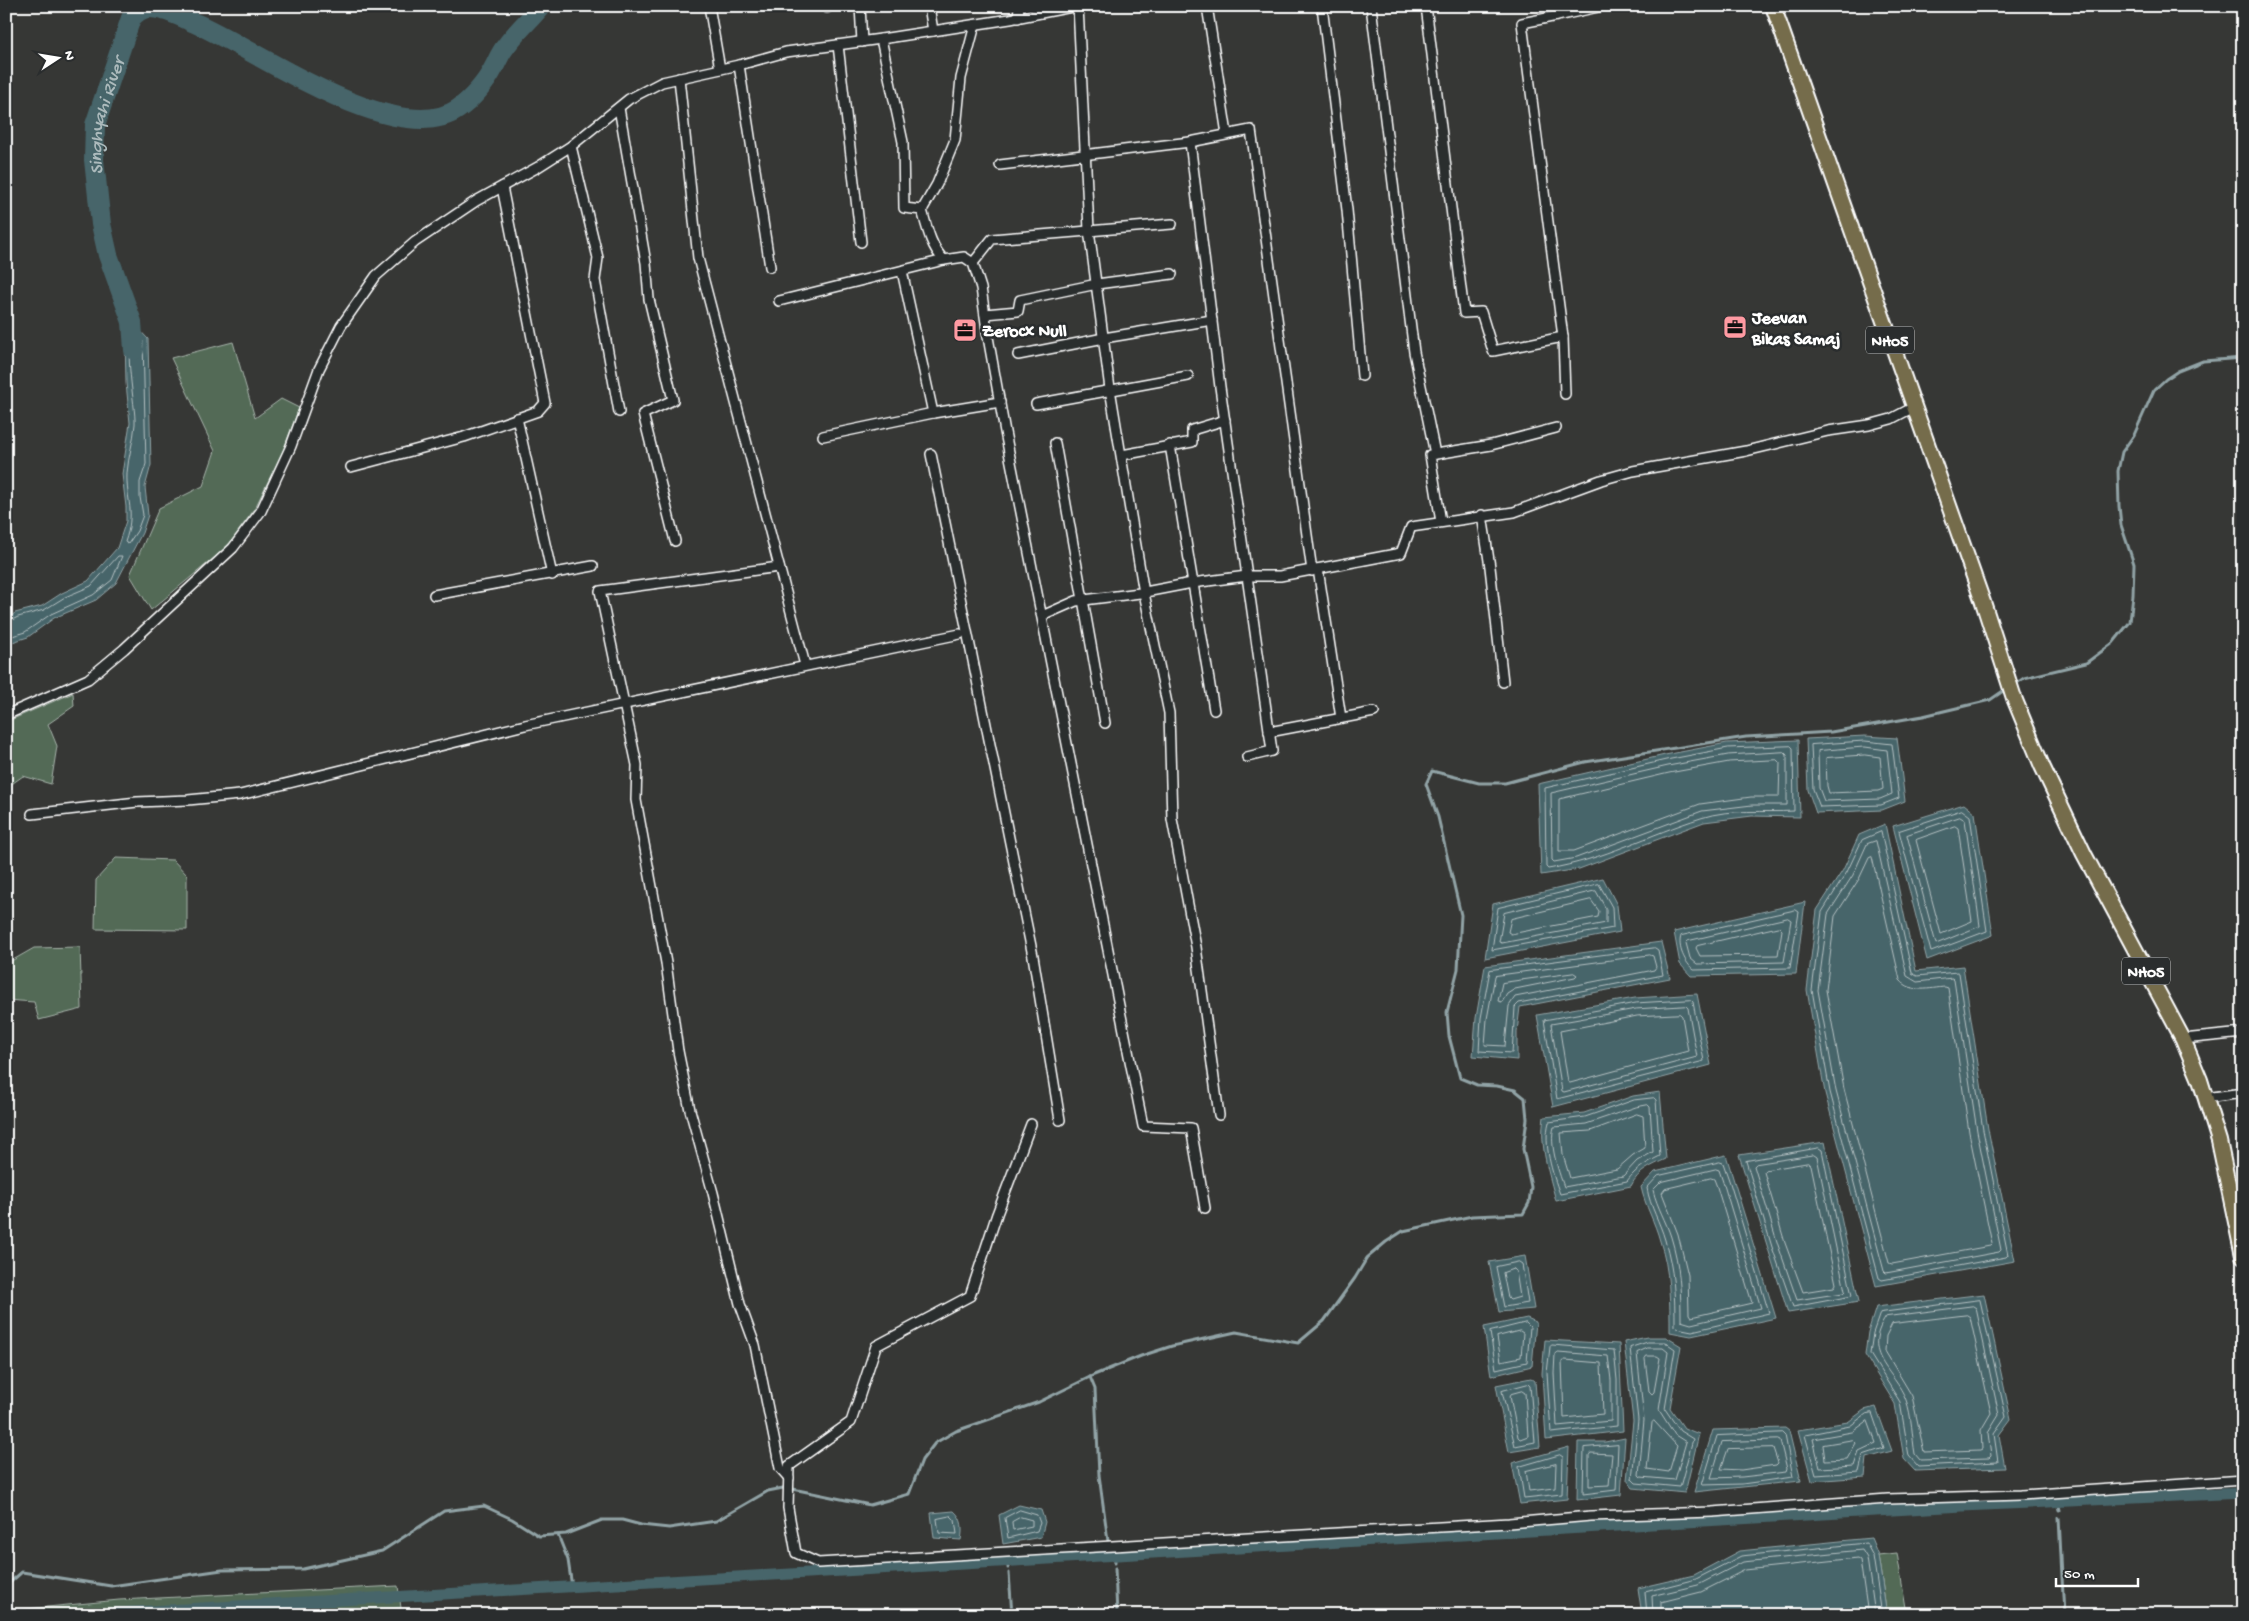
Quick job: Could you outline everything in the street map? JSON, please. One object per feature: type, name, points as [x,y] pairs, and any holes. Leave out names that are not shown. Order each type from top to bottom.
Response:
[{"type":"main road","name":"NH05","points":[[1773,6],[2014,698],[2042,766],[2084,854],[2183,1039],[2219,1141],[2243,1256]]},
{"type":"street","points":[[709,6],[720,69]]},
{"type":"street","points":[[860,6],[862,42]]},
{"type":"street","points":[[929,6],[933,31]]},
{"type":"street","points":[[1018,18],[1019,6]]},
{"type":"street","points":[[6,715],[88,679],[138,637],[233,548],[261,512],[291,446],[319,369],[341,326],[376,276],[415,242],[476,201],[538,167],[571,146],[629,100],[662,82],[739,65],[786,52],[974,25],[1077,6],[1085,123],[1084,154],[1089,230],[1110,390],[1144,593],[1169,713],[1172,819],[1196,947],[1220,1115]]},
{"type":"street","points":[[1207,6],[1227,134]]},
{"type":"street","points":[[1322,6],[1347,210],[1362,376]]},
{"type":"street","points":[[1371,6],[1414,352],[1435,454]]},
{"type":"street","points":[[1426,6],[1464,313],[1481,312],[1493,351],[1563,337]]},
{"type":"street","points":[[1555,6],[1557,16]]},
{"type":"street","points":[[1565,394],[1563,337],[1522,24],[1603,6]]},
{"type":"street","points":[[944,260],[937,253],[922,210],[937,184],[955,140],[962,78],[974,25]]},
{"type":"street","points":[[882,39],[903,142],[904,208],[922,210]]},
{"type":"street","points":[[838,45],[861,242]]},
{"type":"street","points":[[739,65],[770,267]]},
{"type":"street","points":[[679,78],[698,258],[805,665]]},
{"type":"street","points":[[619,108],[646,263],[649,299],[673,400],[643,414],[675,542]]},
{"type":"street","points":[[1000,165],[1190,142],[1251,130],[1315,570],[1342,718]]},
{"type":"street","points":[[1190,142],[1225,420],[1272,751],[1247,757]]},
{"type":"street","points":[[571,146],[598,258],[595,280],[619,412]]},
{"type":"street","points":[[352,467],[464,437],[538,411],[545,402],[502,187]]},
{"type":"street","points":[[973,262],[992,239],[1172,224]]},
{"type":"street","points":[[779,301],[944,260],[964,257],[973,262],[981,288],[1000,402],[1143,1126],[1191,1128],[1205,1208]]},
{"type":"street","points":[[902,270],[933,412]]},
{"type":"street","points":[[985,314],[1018,311],[1020,300],[1097,284],[1172,274]]},
{"type":"street","points":[[1018,355],[1212,320]]},
{"type":"street","points":[[1036,404],[1188,376]]},
{"type":"street","points":[[823,436],[933,412],[1000,402]]},
{"type":"street","points":[[1042,616],[1076,601],[1144,593],[1192,583],[1247,576],[1280,576],[1401,553],[1411,526],[1514,512],[1573,489],[1633,471],[1746,451],[1828,431],[1869,425],[1892,419],[1914,407]]},
{"type":"street","points":[[517,418],[552,575]]},
{"type":"street","points":[[1122,455],[1192,442],[1192,430],[1225,420]]},
{"type":"street","points":[[1441,522],[1430,455],[1492,445],[1556,428]]},
{"type":"street","points":[[1055,443],[1105,723]]},
{"type":"street","points":[[1170,445],[1214,710]]},
{"type":"street","points":[[930,454],[1034,956],[1060,1120]]},
{"type":"street","points":[[1482,515],[1503,682]]},
{"type":"street","points":[[434,595],[593,566]]},
{"type":"street","points":[[779,567],[600,591],[637,765],[636,800],[666,963],[678,1051],[690,1110],[714,1193],[740,1304],[756,1345],[780,1468],[789,1478]]},
{"type":"street","points":[[32,814],[137,802],[240,795],[516,728],[805,665],[960,634]]},
{"type":"street","points":[[1269,732],[1374,712]]},
{"type":"street","points":[[2183,1039],[2243,1033]]},
{"type":"street","points":[[2205,1098],[2243,1094]]},
{"type":"street","points":[[1032,1124],[997,1214],[970,1296],[876,1346],[851,1422],[789,1466],[788,1508],[796,1553],[818,1563],[1509,1523],[1591,1516],[1712,1512],[1888,1499],[2020,1495],[2243,1480]]},
{"type":"green space","points":[[233,342],[255,418],[281,399],[299,408],[283,451],[254,510],[226,548],[151,610],[130,575],[159,508],[203,486],[215,451],[171,358]]},
{"type":"green space","points":[[73,693],[74,706],[48,724],[57,746],[51,784],[23,776],[6,788],[6,722]]},
{"type":"green space","points":[[116,858],[173,860],[187,875],[187,930],[95,929],[96,880]]},
{"type":"green space","points":[[80,947],[82,1009],[39,1020],[34,1002],[6,1000],[6,964],[34,948]]},
{"type":"green space","points":[[1897,1553],[1907,1615],[1887,1615],[1878,1555]]},
{"type":"green space","points":[[398,1586],[401,1608],[300,1615],[6,1615],[6,1611],[119,1600]]},
{"type":"water","points":[[132,322],[148,339],[151,465],[145,487],[148,515],[142,533],[116,583],[96,600],[54,618],[28,637],[6,644],[6,620],[15,613],[42,606],[62,593],[88,581],[117,548],[126,521],[122,474],[130,423],[126,383],[125,337]]},
{"type":"water","points":[[1865,736],[1897,738],[1905,801],[1882,810],[1816,813],[1808,790],[1806,739]]},
{"type":"water","points":[[1798,740],[1800,817],[1752,816],[1704,822],[1579,869],[1541,875],[1538,784],[1727,743]]},
{"type":"water","points":[[1964,804],[1975,813],[1993,935],[1927,960],[1893,826]]},
{"type":"water","points":[[1885,824],[1916,971],[1963,966],[1988,1129],[2015,1261],[1876,1286],[1825,1093],[1807,990],[1817,910],[1843,870],[1859,835]]},
{"type":"water","points":[[1603,878],[1617,905],[1620,932],[1485,958],[1493,904]]},
{"type":"water","points":[[1805,902],[1796,974],[1691,976],[1680,964],[1674,932]]},
{"type":"water","points":[[1661,942],[1670,978],[1520,1007],[1517,1032],[1517,1060],[1473,1056],[1476,1018],[1485,966]]},
{"type":"water","points":[[1697,994],[1711,1065],[1553,1107],[1537,1015],[1635,998]]},
{"type":"water","points":[[1660,1092],[1666,1159],[1637,1176],[1631,1186],[1556,1201],[1544,1149],[1544,1117],[1584,1113],[1633,1096]]},
{"type":"water","points":[[1825,1142],[1859,1302],[1788,1313],[1739,1155]]},
{"type":"water","points":[[1726,1155],[1776,1318],[1691,1336],[1670,1332],[1666,1263],[1641,1187],[1655,1172]]},
{"type":"water","points":[[1525,1256],[1534,1309],[1499,1312],[1489,1262]]},
{"type":"water","points":[[1984,1294],[2011,1419],[1999,1435],[2005,1468],[1915,1471],[1904,1459],[1895,1404],[1865,1355],[1868,1332],[1876,1307]]},
{"type":"water","points":[[1527,1318],[1536,1322],[1532,1366],[1491,1376],[1484,1327]]},
{"type":"water","points":[[1647,1337],[1666,1337],[1681,1346],[1670,1408],[1684,1428],[1699,1434],[1685,1493],[1633,1488],[1627,1480],[1633,1421],[1624,1342]]},
{"type":"water","points":[[1545,1340],[1619,1344],[1623,1431],[1546,1440],[1542,1373]]},
{"type":"water","points":[[1531,1378],[1535,1381],[1540,1447],[1509,1452],[1496,1385]]},
{"type":"water","points":[[1876,1407],[1892,1451],[1867,1458],[1865,1477],[1812,1481],[1798,1430],[1848,1422],[1864,1410]]},
{"type":"water","points":[[1785,1428],[1789,1431],[1801,1481],[1694,1492],[1713,1430]]},
{"type":"water","points":[[1625,1438],[1621,1495],[1577,1500],[1578,1442],[1605,1442]]},
{"type":"water","points":[[1569,1447],[1567,1499],[1520,1504],[1512,1463]]},
{"type":"water","points":[[1019,1505],[1041,1510],[1045,1522],[1041,1537],[1003,1544],[999,1515]]},
{"type":"water","points":[[954,1511],[962,1524],[961,1540],[934,1538],[931,1513]]},
{"type":"water","points":[[1871,1538],[1878,1555],[1887,1615],[1642,1615],[1638,1588],[1694,1575],[1739,1551]]},
{"type":"waterway","name":"Singhyahi River","points":[[134,350],[132,322],[108,255],[101,224],[94,160],[95,125],[131,18],[136,13],[140,10],[153,8],[179,16],[327,92],[364,107],[400,117],[432,118],[458,109],[473,96],[490,74],[504,49],[541,6]]},
{"type":"waterway","points":[[2014,685],[2024,678],[2086,663],[2113,643],[2130,622],[2134,564],[2121,525],[2118,471],[2122,452],[2134,435],[2154,390],[2166,379],[2178,371],[2203,361],[2243,358]]},
{"type":"waterway","points":[[793,1489],[870,1505],[909,1494],[922,1460],[935,1443],[956,1431],[1039,1402],[1094,1375],[1172,1346],[1236,1332],[1298,1343],[1324,1321],[1367,1258],[1403,1231],[1472,1216],[1523,1214],[1529,1203],[1531,1187],[1523,1149],[1527,1119],[1525,1098],[1515,1090],[1497,1086],[1477,1085],[1460,1078],[1449,1036],[1447,1012],[1458,969],[1461,915],[1438,817],[1426,784],[1432,771],[1479,783],[1505,783],[1585,762],[1746,737],[1831,732],[1923,716],[1990,700],[2006,689]]},
{"type":"waterway","points":[[1090,1377],[1095,1389],[1099,1475],[1108,1541]]},
{"type":"waterway","points":[[6,1586],[22,1572],[111,1586],[222,1570],[303,1569],[382,1551],[444,1511],[484,1506],[512,1519],[539,1536],[566,1534],[602,1520],[622,1520],[641,1525],[669,1528],[716,1521],[768,1491],[783,1488]]},
{"type":"waterway","points":[[82,1615],[1962,1506],[2243,1493]]},
{"type":"waterway","points":[[2058,1502],[2060,1510]]},
{"type":"waterway","points":[[2059,1518],[2064,1615]]},
{"type":"waterway","points":[[558,1535],[568,1560],[572,1587]]},
{"type":"waterway","points":[[1107,1551],[1108,1556]]},
{"type":"waterway","points":[[1115,1556],[1115,1563]]},
{"type":"waterway","points":[[1008,1562],[1008,1568]]},
{"type":"waterway","points":[[1115,1568],[1117,1615]]},
{"type":"waterway","points":[[1009,1573],[1012,1615]]},
{"type":"waterway","points":[[382,1615],[399,1613]]},
{"type":"place","name":"Jeevan Bikas Samaj","points":[[1735,327]]},
{"type":"place","name":"Zerocx Null","points":[[965,330]]}]
